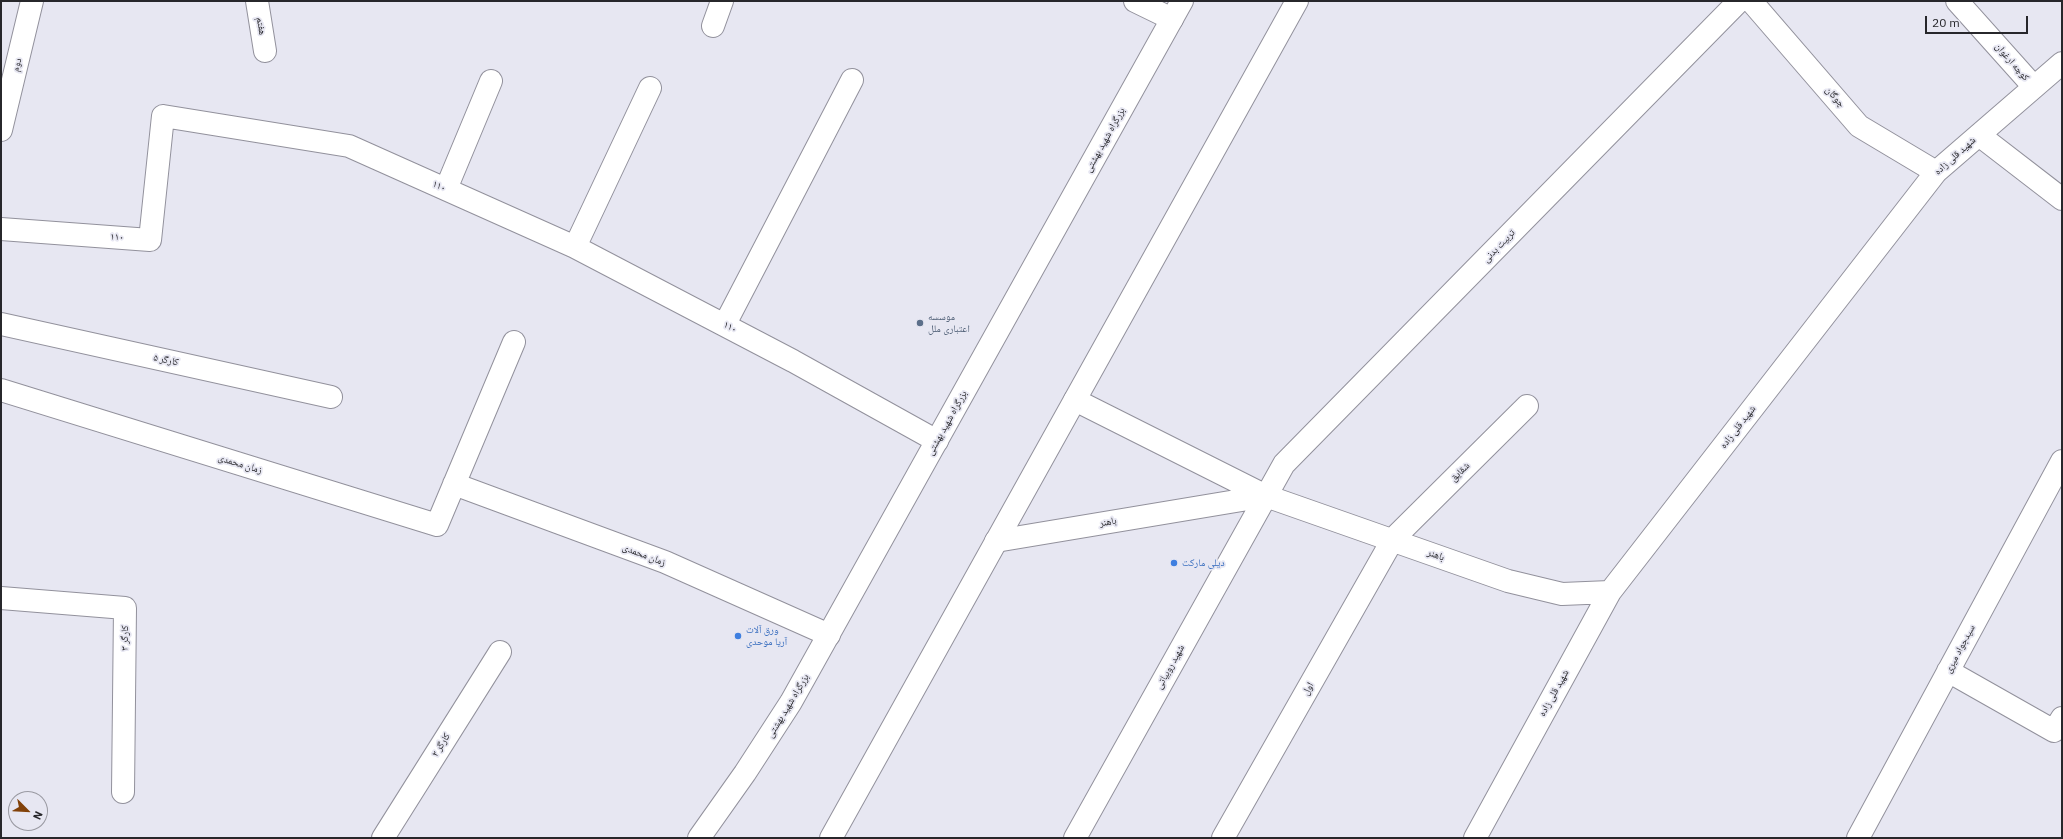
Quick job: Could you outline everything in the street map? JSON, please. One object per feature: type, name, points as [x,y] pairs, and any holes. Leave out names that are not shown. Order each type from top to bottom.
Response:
[{"type":"main road","name":"دوم","points":[[1,130],[32,1]]},
{"type":"main road","name":"هفتم","points":[[257,1],[265,51]]},
{"type":"main road","points":[[713,26],[722,1]]},
{"type":"main road","points":[[1135,1],[1177,10]]},
{"type":"main road","points":[[831,838],[1297,1]]},
{"type":"main road","name":"تربیت بدنی","points":[[1266,496],[1284,464],[1739,1]]},
{"type":"main road","name":"چوگان","points":[[1751,1],[1859,126],[1936,172]]},
{"type":"main road","name":"کوچه ارغوان","points":[[1957,1],[2034,87]]},
{"type":"main road","name":"بزرگراه شهید بهشتی","points":[[699,838],[773,732],[829,635],[1177,10]]},
{"type":"main road","name":"شهید قلی زاده","points":[[1475,838],[1610,592],[1936,172],[2062,63]]},
{"type":"main road","points":[[725,324],[852,80]]},
{"type":"main road","points":[[446,189],[491,81]]},
{"type":"main road","points":[[575,247],[650,88]]},
{"type":"main road","name":"۱۱۰","points":[[1,229],[150,240],[163,116],[349,146],[575,247],[725,324],[937,441]]},
{"type":"main road","points":[[1979,135],[2062,199]]},
{"type":"main road","name":"کارگر ۵","points":[[1,324],[330,397]]},
{"type":"main road","name":"زمان محمدی","points":[[1,390],[438,525],[514,342]]},
{"type":"main road","name":"باهنر","points":[[1075,400],[1266,496],[1393,539],[1508,581],[1562,594],[1610,592]]},
{"type":"main road","name":"شقایق","points":[[1393,539],[1527,406]]},
{"type":"main road","name":"سیدجواد میری","points":[[1858,838],[2062,461]]},
{"type":"main road","name":"زمان محمدی","points":[[454,484],[665,562],[829,635]]},
{"type":"main road","name":"باهنر","points":[[996,541],[1266,496]]},
{"type":"main road","name":"شهید روبیاتی","points":[[1075,838],[1266,496]]},
{"type":"main road","name":"اول","points":[[1223,838],[1393,539]]},
{"type":"main road","name":"کارگر ۳","points":[[1,598],[125,608],[123,792]]},
{"type":"main road","name":"کارگر ۲","points":[[383,838],[500,652]]},
{"type":"main road","points":[[1948,671],[2054,731],[2062,718]]},
{"type":"place","name":"موسسه اعتباری ملل","points":[[920,323]]},
{"type":"place","name":"دیلی مارکت","points":[[1174,563]]},
{"type":"place","name":"ورق آلات آریا موحدی","points":[[738,636]]}]
